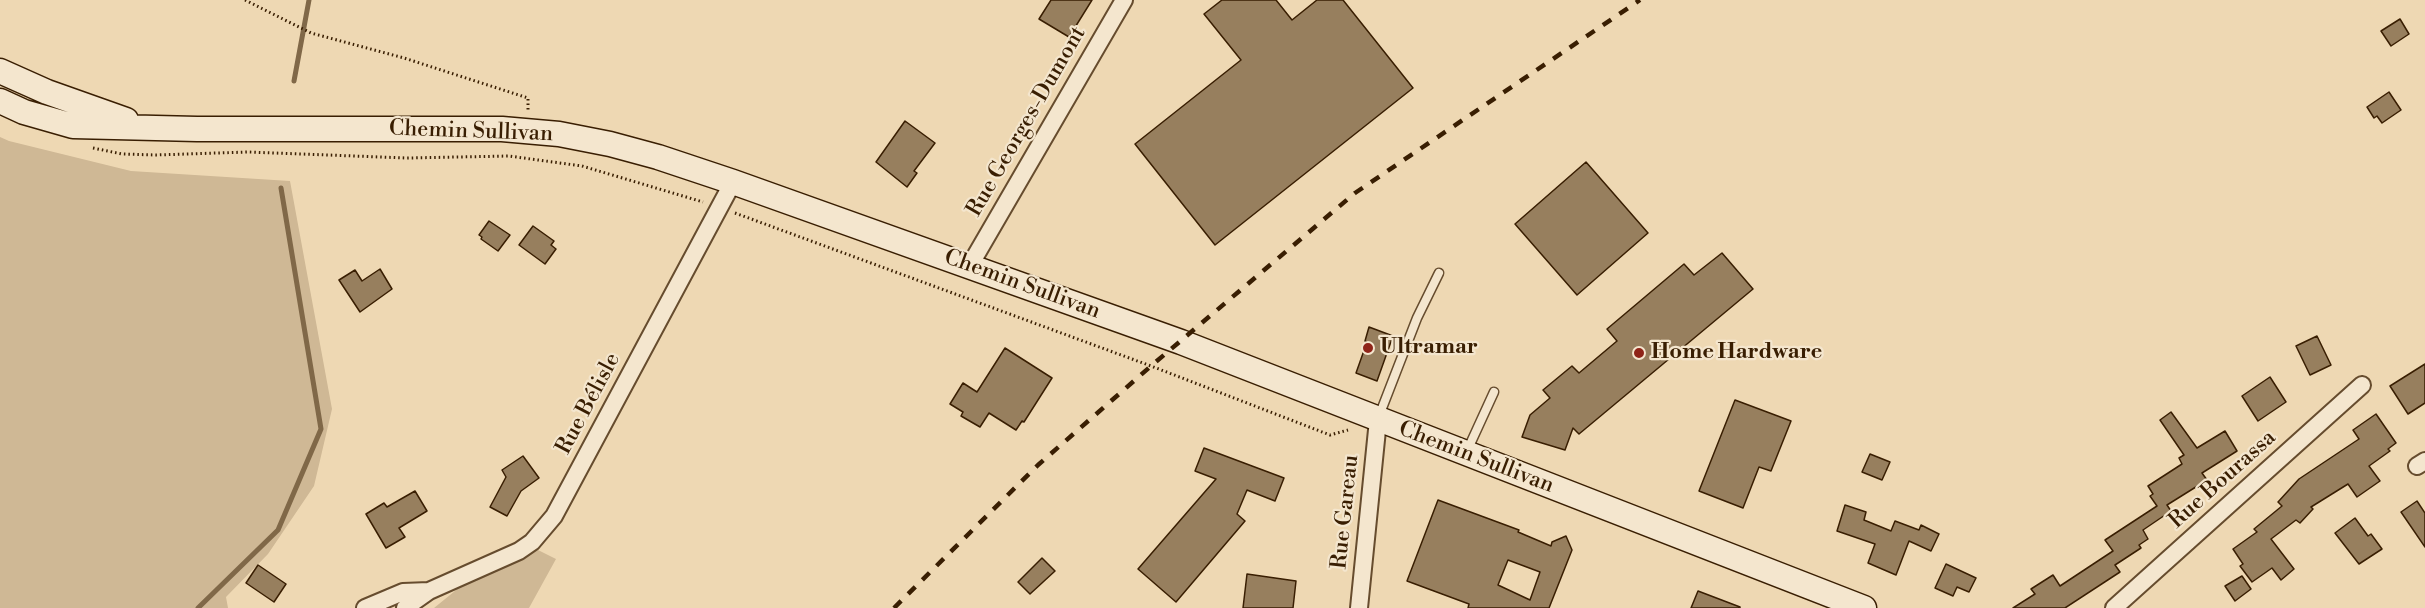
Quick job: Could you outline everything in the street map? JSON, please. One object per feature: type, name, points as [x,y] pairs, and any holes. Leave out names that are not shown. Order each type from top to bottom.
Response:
[{"type":"main road","name":"Chemin Sullivan","points":[[2,71],[47,92],[145,126]]},
{"type":"main road","name":"Chemin Sullivan","points":[[0,101],[24,112],[73,126],[197,129],[442,128],[529,132],[559,134],[610,144],[658,157],[1181,342],[1864,608]]},
{"type":"street","name":"Rue Georges-Dumont","points":[[969,267],[1124,0]]},
{"type":"street","name":"Rue Bélisle","points":[[405,608],[429,591],[519,551],[532,542],[554,516],[733,182]]},
{"type":"street","name":"Rue Bourassa","points":[[2114,608],[2362,385]]},
{"type":"street","name":"Rue Gareau","points":[[1359,608],[1378,420]]},
{"type":"street","name":"Rue Bélisle","points":[[365,608],[403,592],[429,591]]},
{"type":"lane","points":[[1378,420],[1417,318],[1439,273]]},
{"type":"lane","points":[[1465,454],[1494,392]]},
{"type":"path","points":[[245,0],[311,33],[404,58],[528,98],[529,132]]},
{"type":"shaded area","points":[[0,137],[131,171],[290,181],[332,409],[314,486],[268,554],[226,597],[228,608],[0,608]]},
{"type":"shaded area","points":[[538,550],[556,559],[529,608],[434,608],[466,582]]},
{"type":"building","points":[[1051,0],[1092,0],[1069,37],[1039,19]]},
{"type":"building","points":[[1222,0],[1276,0],[1292,20],[1317,0],[1343,0],[1413,88],[1215,245],[1135,144],[1241,60],[1204,14]]},
{"type":"building","points":[[2400,19],[2409,34],[2391,46],[2381,31]]},
{"type":"building","points":[[2389,92],[2401,110],[2382,123],[2377,116],[2374,118],[2367,107]]},
{"type":"building","points":[[905,121],[935,143],[914,171],[917,173],[907,187],[876,162]]},
{"type":"building","points":[[1586,162],[1648,233],[1577,295],[1515,224]]},
{"type":"building","points":[[489,221],[510,235],[498,251],[479,235]]},
{"type":"building","points":[[533,226],[554,241],[551,245],[556,249],[545,264],[519,245]]},
{"type":"building","name":"Home Hardware","points":[[1722,253],[1753,289],[1579,434],[1573,428],[1565,450],[1522,437],[1530,415],[1550,398],[1543,390],[1572,366],[1579,373],[1617,341],[1607,329],[1684,264],[1694,275]]},
{"type":"building","points":[[380,269],[392,289],[360,312],[339,280],[355,270],[362,281]]},
{"type":"building","points":[[1369,327],[1393,336],[1377,381],[1356,373],[1367,342],[1365,341]]},
{"type":"building","points":[[2317,336],[2331,365],[2310,375],[2296,346]]},
{"type":"building","points":[[1005,348],[1052,378],[1024,422],[1022,421],[1016,430],[989,413],[980,427],[961,416],[963,412],[950,404],[963,383],[977,392]]},
{"type":"building","points":[[2425,364],[2425,403],[2408,414],[2390,386]]},
{"type":"building","points":[[2270,377],[2286,402],[2258,421],[2242,396]]},
{"type":"building","points":[[1735,400],[1791,421],[1771,471],[1759,467],[1743,508],[1699,491]]},
{"type":"building","points":[[2171,412],[2197,448],[2225,431],[2237,451],[2202,473],[2207,480],[2167,505],[2171,511],[2143,530],[2148,539],[2139,545],[2141,548],[2115,565],[2120,572],[2065,608],[2013,608],[2035,594],[2031,589],[2053,575],[2060,586],[2113,551],[2105,540],[2157,506],[2150,496],[2153,494],[2148,486],[2182,464],[2179,458],[2184,455],[2160,420]]},
{"type":"building","points":[[2376,414],[2396,443],[2388,449],[2390,451],[2369,466],[2380,481],[2357,497],[2348,484],[2311,507],[2313,509],[2300,523],[2296,520],[2271,539],[2294,569],[2281,580],[2272,568],[2252,582],[2240,566],[2243,564],[2233,549],[2257,532],[2254,529],[2282,506],[2278,502],[2299,479],[2359,439],[2353,430]]},
{"type":"building","points":[[1204,448],[1284,478],[1275,501],[1247,490],[1237,514],[1245,521],[1176,602],[1138,569],[1216,479],[1195,471]]},
{"type":"building","points":[[1870,454],[1890,462],[1882,480],[1862,472]]},
{"type":"building","points":[[523,456],[539,478],[521,491],[507,516],[490,507],[506,477],[502,470]]},
{"type":"building","points":[[415,491],[427,511],[399,528],[405,537],[386,548],[366,514],[384,503],[387,507]]},
{"type":"building","points":[[1438,500],[1519,530],[1518,532],[1551,546],[1552,542],[1566,536],[1572,550],[1549,608],[1468,608],[1469,604],[1407,581]],"holes":[[[1508,560],[1540,572],[1530,600],[1498,585]]]},
{"type":"building","points":[[2417,501],[2425,513],[2425,547],[2401,512]]},
{"type":"building","points":[[1845,505],[1866,512],[1864,520],[1891,531],[1895,521],[1919,530],[1921,525],[1939,534],[1931,551],[1909,541],[1896,575],[1868,563],[1875,544],[1837,531]]},
{"type":"building","points":[[2355,518],[2368,536],[2371,534],[2382,549],[2359,564],[2335,533]]},
{"type":"building","points":[[1042,558],[1055,571],[1030,594],[1018,582]]},
{"type":"building","points":[[1946,564],[1976,578],[1969,592],[1957,587],[1953,596],[1935,588]]},
{"type":"building","points":[[258,565],[286,584],[274,602],[246,583]]},
{"type":"building","points":[[1247,574],[1296,581],[1293,608],[1243,608]]},
{"type":"building","points":[[2242,576],[2251,589],[2235,601],[2225,586]]},
{"type":"building","points":[[1698,591],[1740,607],[1740,608],[1691,608]]},
{"type":"waterway","points":[[294,81],[309,0]]},
{"type":"waterway","points":[[198,608],[278,530],[321,429],[281,188]]},
{"type":"railway","points":[[894,608],[1038,465],[1355,193],[1640,0]]},
{"type":"place","name":"Ultramar","points":[[1368,348]]},
{"type":"place","name":"Home Hardware","points":[[1639,353]]}]
